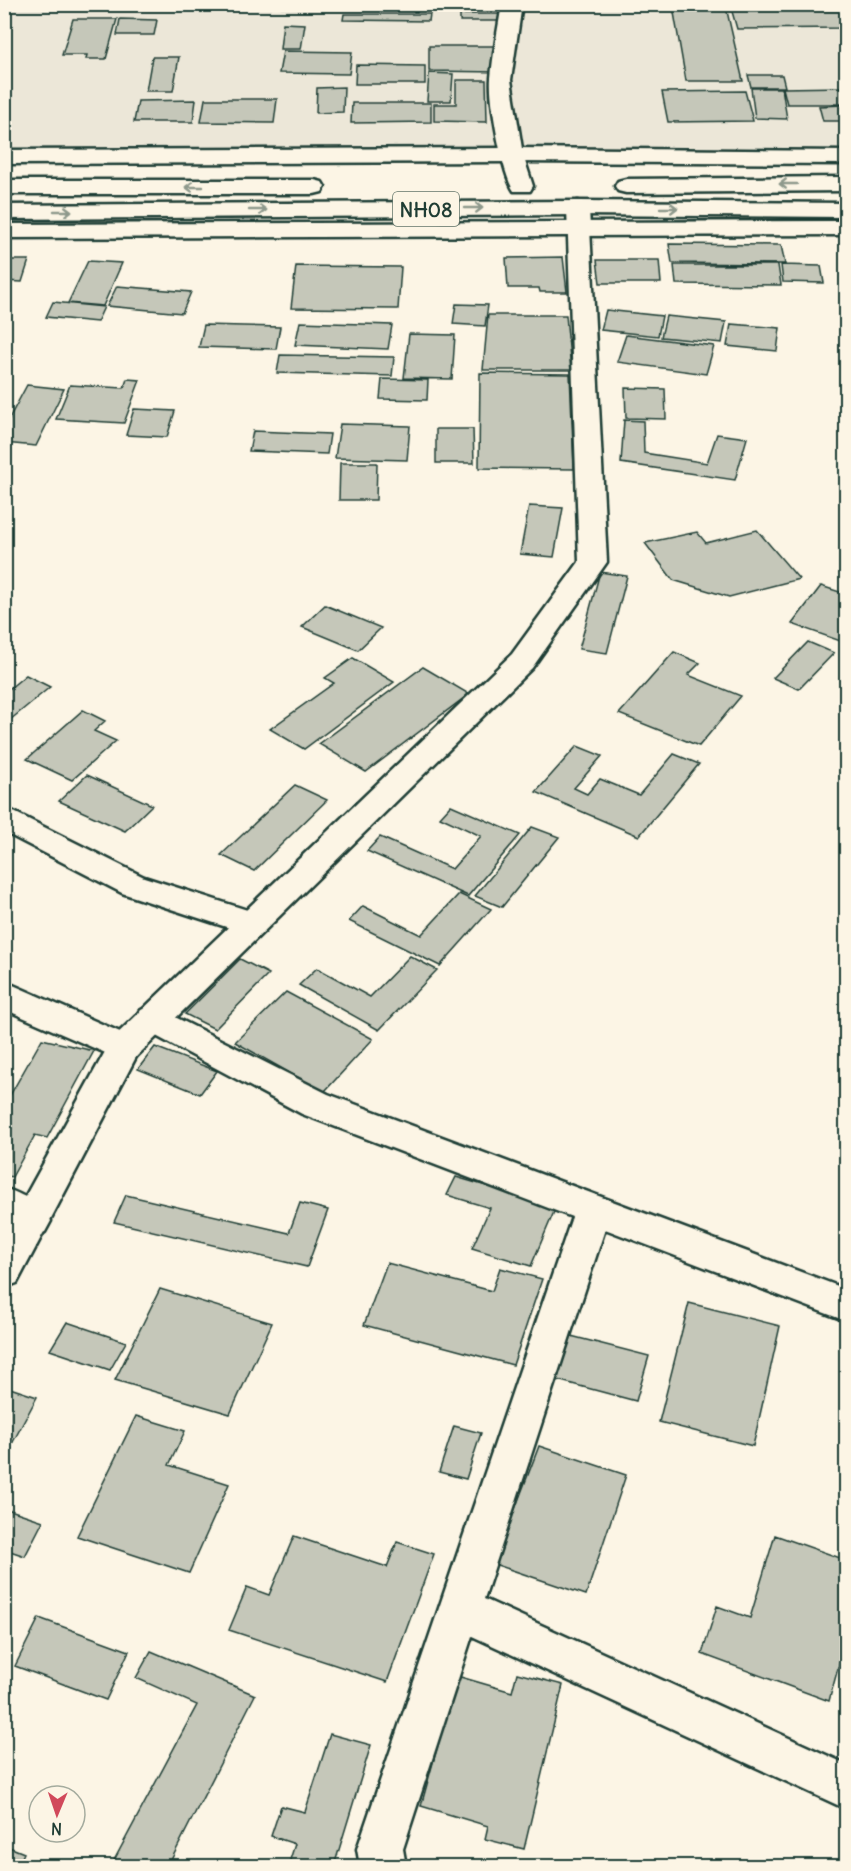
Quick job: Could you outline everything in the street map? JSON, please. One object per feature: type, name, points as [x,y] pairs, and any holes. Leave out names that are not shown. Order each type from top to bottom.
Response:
[{"type":"main road","points":[[512,4],[501,80],[512,155],[522,186]]},
{"type":"main road","points":[[4,157],[512,155],[846,158]]},
{"type":"main road","points":[[603,186],[846,184]]},
{"type":"main road","points":[[499,186],[546,186]]},
{"type":"main road","points":[[4,187],[334,187]]},
{"type":"main road","name":"NH08","points":[[4,212],[577,218],[846,210]]},
{"type":"main road","points":[[4,1272],[18,1212],[124,1048],[522,661],[593,561],[577,218]]},
{"type":"main road","points":[[4,231],[577,218],[846,228]]},
{"type":"main road","points":[[4,818],[133,885],[251,923]]},
{"type":"main road","points":[[4,994],[124,1048]]},
{"type":"main road","points":[[153,1019],[315,1104],[846,1305]]},
{"type":"main road","points":[[383,1866],[380,1849],[593,1208]]},
{"type":"main road","points":[[460,1609],[846,1786]]},
{"type":"shaded area","points":[[578,4],[846,5],[846,158],[5,157],[4,5],[194,10]]},
{"type":"building","points":[[673,7],[726,7],[743,81],[686,81]]},
{"type":"building","points":[[846,7],[846,28],[737,29],[731,8]]},
{"type":"building","points":[[344,14],[430,14],[429,21],[343,20]]},
{"type":"building","points":[[460,14],[503,14],[504,21],[460,21]]},
{"type":"building","points":[[73,19],[117,19],[106,59],[86,59],[87,55],[62,55]]},
{"type":"building","points":[[120,19],[157,20],[154,35],[117,35]]},
{"type":"building","points":[[283,23],[305,24],[301,49],[280,49]]},
{"type":"building","points":[[429,46],[496,46],[498,72],[429,71]]},
{"type":"building","points":[[283,51],[352,52],[349,74],[279,73]]},
{"type":"building","points":[[152,57],[179,57],[173,91],[146,91]]},
{"type":"building","points":[[356,65],[425,66],[425,84],[355,84]]},
{"type":"building","points":[[429,73],[453,74],[451,101],[427,101]]},
{"type":"building","points":[[748,75],[782,75],[785,87],[751,87]]},
{"type":"building","points":[[456,80],[486,80],[487,122],[434,121],[434,104],[456,104]]},
{"type":"building","points":[[344,87],[343,112],[316,113],[317,88]]},
{"type":"building","points":[[844,87],[846,104],[787,104],[783,88]]},
{"type":"building","points":[[751,88],[782,88],[787,119],[755,118]]},
{"type":"building","points":[[745,91],[753,121],[668,122],[662,92]]},
{"type":"building","points":[[205,99],[277,99],[274,123],[201,122]]},
{"type":"building","points":[[196,100],[193,122],[134,122],[138,101]]},
{"type":"building","points":[[352,103],[431,103],[431,122],[351,123]]},
{"type":"building","points":[[846,105],[846,121],[823,121],[819,106]]},
{"type":"building","points":[[669,244],[781,245],[785,264],[672,263]]},
{"type":"building","points":[[563,257],[567,292],[540,292],[539,288],[508,288],[506,258]]},
{"type":"building","points":[[4,260],[29,260],[22,282],[4,281]]},
{"type":"building","points":[[597,260],[659,260],[661,283],[600,283]]},
{"type":"building","points":[[88,261],[122,263],[103,306],[68,303]]},
{"type":"building","points":[[674,265],[778,265],[781,285],[676,284]]},
{"type":"building","points":[[781,265],[821,266],[824,283],[783,282]]},
{"type":"building","points":[[296,266],[401,267],[398,309],[291,308]]},
{"type":"building","points":[[117,286],[191,292],[182,313],[107,306]]},
{"type":"building","points":[[53,302],[104,307],[97,322],[46,317]]},
{"type":"building","points":[[456,304],[488,305],[485,326],[453,324]]},
{"type":"building","points":[[606,310],[662,316],[658,336],[601,330]]},
{"type":"building","points":[[488,315],[566,315],[571,370],[483,370]]},
{"type":"building","points":[[666,316],[726,322],[722,343],[661,337]]},
{"type":"building","points":[[300,322],[392,325],[388,349],[295,345]]},
{"type":"building","points":[[731,324],[780,328],[777,351],[727,346]]},
{"type":"building","points":[[204,325],[280,327],[276,349],[199,347]]},
{"type":"building","points":[[409,334],[455,335],[452,379],[404,378]]},
{"type":"building","points":[[626,335],[714,346],[706,374],[617,362]]},
{"type":"building","points":[[280,355],[394,357],[392,376],[277,373]]},
{"type":"building","points":[[480,373],[570,374],[574,469],[479,468]]},
{"type":"building","points":[[127,379],[140,380],[124,423],[56,419],[70,385],[124,388]]},
{"type":"building","points":[[382,379],[428,380],[427,400],[380,399]]},
{"type":"building","points":[[27,385],[64,389],[36,446],[4,443],[4,428]]},
{"type":"building","points":[[625,388],[665,389],[666,419],[626,418]]},
{"type":"building","points":[[134,409],[175,411],[167,437],[126,435]]},
{"type":"building","points":[[624,420],[643,421],[644,453],[707,463],[717,434],[747,438],[735,480],[621,463]]},
{"type":"building","points":[[340,424],[410,426],[407,460],[335,458]]},
{"type":"building","points":[[436,429],[473,429],[474,463],[436,463]]},
{"type":"building","points":[[253,431],[330,434],[327,454],[249,451]]},
{"type":"building","points":[[340,463],[377,463],[376,500],[339,500]]},
{"type":"building","points":[[529,506],[563,508],[554,557],[520,554]]},
{"type":"building","points":[[757,530],[799,579],[729,597],[673,580],[645,543],[697,532],[706,543]]},
{"type":"building","points":[[600,572],[627,576],[607,653],[579,649]]},
{"type":"building","points":[[821,586],[846,594],[846,643],[792,624]]},
{"type":"building","points":[[325,605],[381,628],[358,650],[302,627]]},
{"type":"building","points":[[808,642],[834,653],[799,689],[773,678]]},
{"type":"building","points":[[674,652],[700,663],[688,675],[741,696],[699,746],[619,714]]},
{"type":"building","points":[[353,658],[394,682],[304,749],[270,729],[334,683],[325,678]]},
{"type":"building","points":[[423,667],[469,694],[366,772],[319,744]]},
{"type":"building","points":[[26,675],[50,687],[4,725],[4,693]]},
{"type":"building","points":[[83,710],[105,721],[94,731],[116,741],[72,780],[27,759]]},
{"type":"building","points":[[577,746],[602,756],[574,788],[587,794],[600,779],[639,795],[674,754],[699,764],[639,836],[536,792]]},
{"type":"building","points":[[87,775],[152,805],[125,831],[59,801]]},
{"type":"building","points":[[295,785],[327,800],[254,871],[221,855]]},
{"type":"building","points":[[451,805],[520,835],[468,896],[367,851],[380,837],[452,869],[481,836],[440,817]]},
{"type":"building","points":[[532,827],[559,837],[502,907],[475,896]]},
{"type":"building","points":[[459,894],[491,909],[440,966],[349,921],[363,906],[421,935]]},
{"type":"building","points":[[410,956],[437,970],[379,1030],[299,985],[317,968],[370,997]]},
{"type":"building","points":[[240,959],[269,974],[215,1029],[185,1014]]},
{"type":"building","points":[[286,992],[373,1039],[324,1092],[235,1042]]},
{"type":"building","points":[[42,1039],[94,1051],[47,1138],[35,1135],[12,1177],[4,1175],[4,1106]]},
{"type":"building","points":[[155,1047],[217,1071],[200,1094],[138,1069]]},
{"type":"building","points":[[456,1177],[556,1207],[531,1266],[472,1248],[490,1208],[447,1195]]},
{"type":"building","points":[[126,1195],[289,1233],[300,1203],[328,1210],[307,1267],[114,1222]]},
{"type":"building","points":[[387,1263],[492,1291],[500,1268],[542,1279],[513,1365],[364,1325]]},
{"type":"building","points":[[160,1289],[272,1323],[230,1414],[115,1380]]},
{"type":"building","points":[[689,1303],[780,1326],[753,1446],[659,1422]]},
{"type":"building","points":[[67,1322],[126,1342],[110,1370],[50,1350]]},
{"type":"building","points":[[571,1336],[649,1356],[636,1401],[557,1380]]},
{"type":"building","points":[[4,1386],[37,1397],[4,1459]]},
{"type":"building","points":[[136,1416],[185,1431],[169,1465],[229,1484],[189,1573],[77,1536]]},
{"type":"building","points":[[454,1426],[481,1433],[466,1479],[439,1472]]},
{"type":"building","points":[[539,1446],[626,1475],[586,1595],[494,1564]]},
{"type":"building","points":[[4,1508],[43,1521],[25,1556],[4,1549]]},
{"type":"building","points":[[775,1535],[846,1560],[846,1639],[829,1701],[702,1654],[717,1606],[750,1618]]},
{"type":"building","points":[[294,1536],[387,1567],[397,1542],[434,1554],[387,1682],[229,1630],[247,1587],[269,1595]]},
{"type":"building","points":[[39,1618],[129,1651],[106,1700],[15,1666]]},
{"type":"building","points":[[151,1651],[255,1695],[168,1866],[111,1866],[197,1705],[136,1678]]},
{"type":"building","points":[[517,1673],[563,1685],[524,1849],[485,1839],[488,1826],[421,1806],[457,1676],[512,1692]]},
{"type":"building","points":[[330,1734],[371,1745],[334,1866],[288,1866],[295,1844],[271,1836],[281,1806],[305,1812]]},
{"type":"building","points":[[4,1845],[24,1853],[18,1866],[4,1866]]}]
